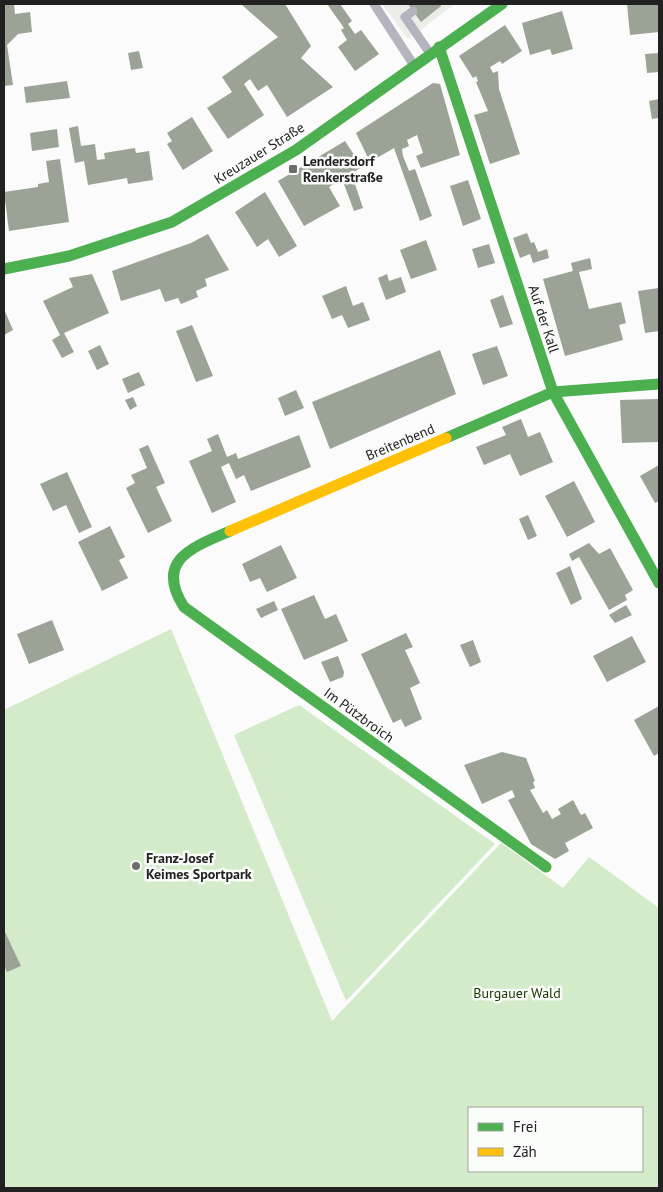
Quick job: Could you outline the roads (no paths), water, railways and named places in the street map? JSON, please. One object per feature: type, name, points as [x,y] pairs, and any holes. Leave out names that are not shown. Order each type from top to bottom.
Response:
[{"type":"street","name":"Kreuzauer Straße","points":[[4,269],[68,256],[172,222],[296,150],[502,4]]},
{"type":"street","name":"Auf der Kall","points":[[435,50],[552,392],[659,583]]},
{"type":"street","name":"Breitenbend","points":[[172,574],[179,558],[192,548],[552,392],[659,384]]},
{"type":"street","name":"Im Pützbroich","points":[[172,574],[173,588],[184,607],[546,867]]},
{"type":"lane","points":[[374,4],[414,66]]},
{"type":"lane","points":[[413,11],[405,16],[435,50]]},
{"type":"place","name":"Lendersdorf Renkerstraße","points":[[293,169]]},
{"type":"place","name":"Franz-Josef Keimes Sportpark","points":[[136,866]]},
{"type":"park label","name":"Burgauer Wald","points":[[517,993]]}]
